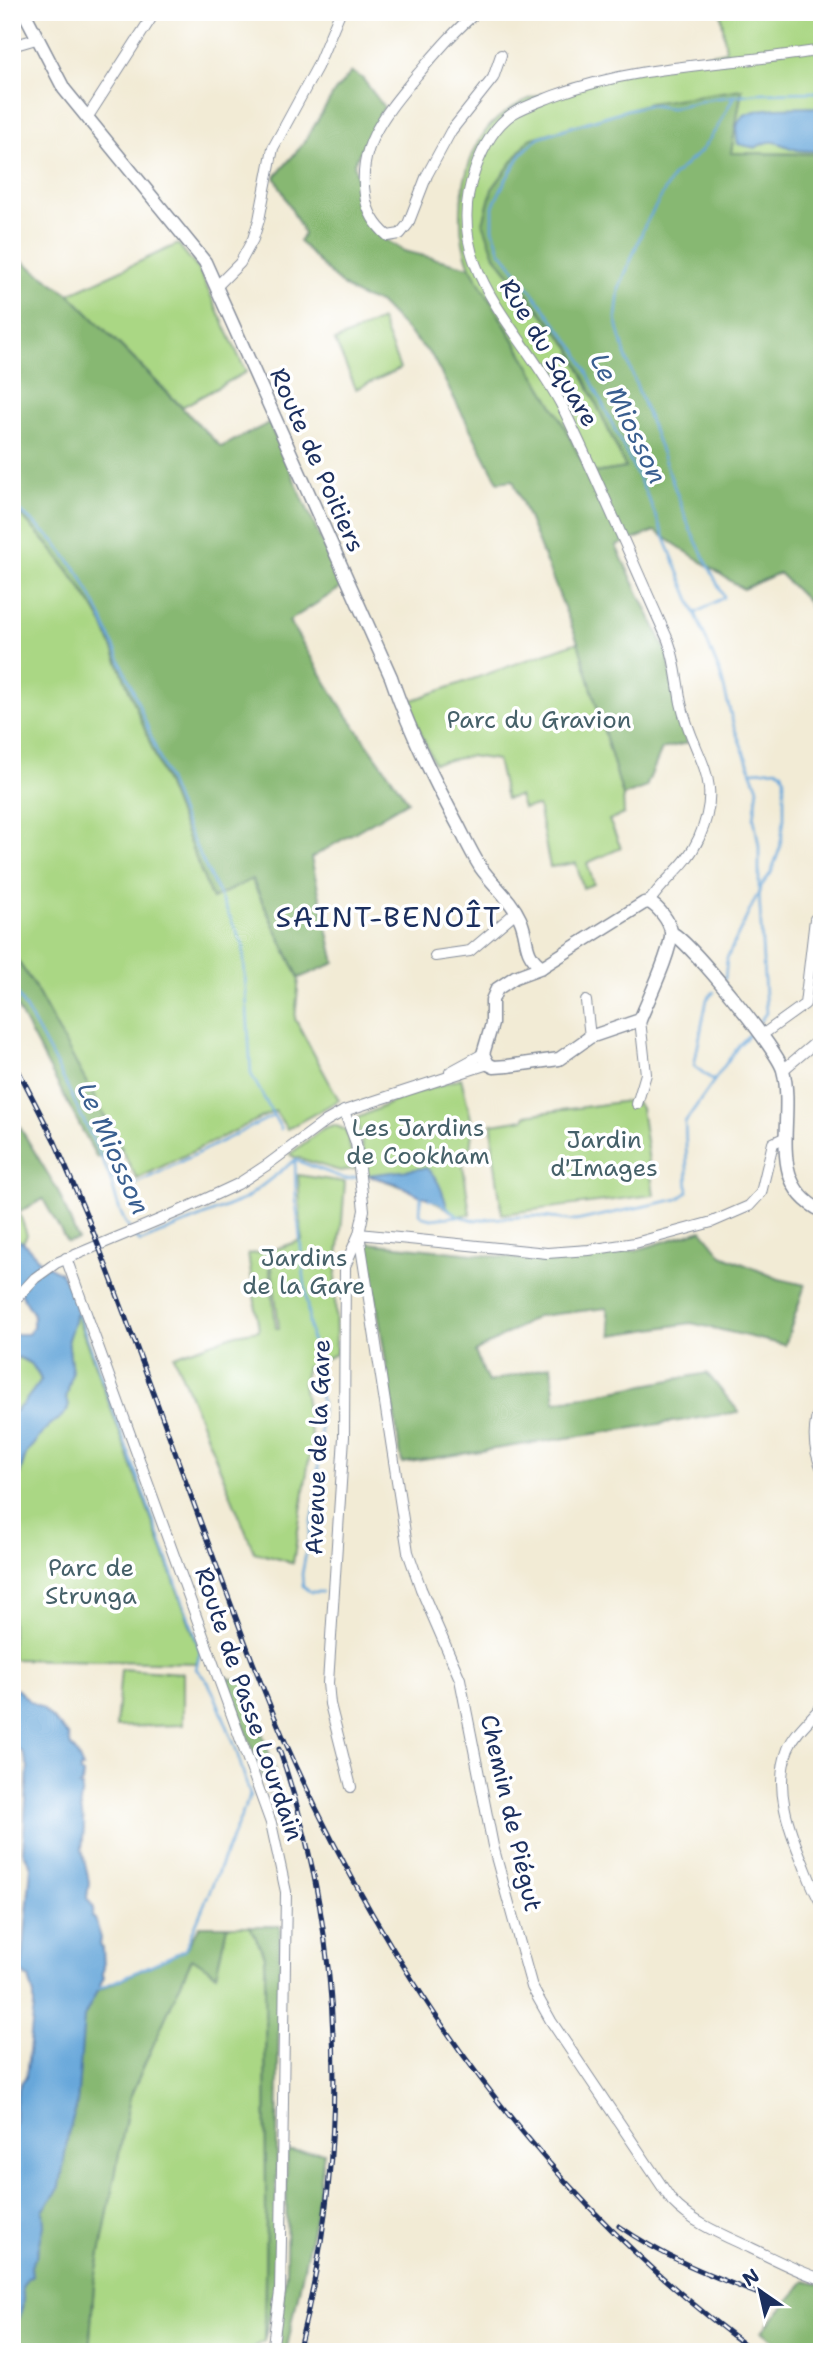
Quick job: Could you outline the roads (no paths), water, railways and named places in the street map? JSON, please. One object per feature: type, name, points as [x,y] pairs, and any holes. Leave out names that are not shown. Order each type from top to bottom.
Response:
[{"type":"street","name":"Route de Poitiers","points":[[24,12],[64,89],[205,262],[391,677],[431,774],[481,867],[516,912],[524,931],[527,949],[533,961],[541,967]]},
{"type":"street","points":[[87,118],[155,12]]},
{"type":"street","points":[[216,286],[240,263],[253,239],[273,148],[317,67],[340,12]]},
{"type":"street","points":[[477,12],[453,32],[392,105],[366,153],[362,175],[366,201],[376,226],[388,236],[400,234],[408,224],[427,175],[450,131],[493,78],[501,55]]},
{"type":"street","points":[[12,46],[36,38]]},
{"type":"street","name":"Rue du Square","points":[[649,902],[687,861],[699,837],[710,802],[710,783],[682,705],[675,659],[668,640],[562,406],[492,301],[479,276],[470,244],[467,198],[482,151],[494,131],[510,115],[527,107],[601,81],[656,69],[822,50]]},
{"type":"street","points":[[486,1059],[492,1024],[492,1000],[497,989],[515,977],[541,967],[649,902],[655,905],[666,920],[671,933],[661,969],[639,1020],[646,1074],[637,1104]]},
{"type":"street","points":[[435,956],[470,951],[516,912]]},
{"type":"street","points":[[762,1035],[805,1004],[815,919]]},
{"type":"street","points":[[671,933],[683,940],[704,963],[762,1035],[783,1070],[789,1177],[795,1191],[822,1211]]},
{"type":"street","points":[[515,977],[527,949]]},
{"type":"street","points":[[586,1001],[590,1037]]},
{"type":"street","points":[[13,1302],[35,1279],[61,1260],[238,1184],[344,1111],[434,1081],[486,1059],[501,1066],[559,1059],[590,1037],[639,1020]]},
{"type":"street","points":[[783,1070],[822,1037]]},
{"type":"street","name":"Avenue de la Gare","points":[[344,1111],[356,1143],[363,1210],[359,1234],[345,1266],[344,1437],[328,1683],[330,1704],[351,1787]]},
{"type":"street","points":[[359,1234],[547,1253],[635,1243],[712,1222],[748,1206],[761,1193],[773,1143],[786,1137]]},
{"type":"street","name":"Chemin de Piégut","points":[[359,1234],[408,1552],[460,1679],[493,1846],[532,1987],[551,2021],[672,2202],[695,2221],[762,2254],[822,2279]]},
{"type":"street","name":"Route de Passe Lourdain","points":[[61,1260],[208,1645],[278,1849],[286,1892],[280,2292],[272,2352]]},
{"type":"street","points":[[822,1401],[816,1422],[815,1441],[822,1469]]},
{"type":"street","points":[[822,1706],[794,1736],[787,1752],[783,1800],[788,1826],[822,1904]]},
{"type":"water","points":[[792,107],[822,107],[822,151],[798,150],[773,142],[755,148],[738,144],[738,123],[748,113]]},
{"type":"water","points":[[426,1168],[437,1181],[448,1209],[438,1201],[367,1175]]},
{"type":"water","points":[[12,1239],[23,1242],[42,1263],[61,1273],[77,1303],[68,1339],[72,1373],[66,1399],[69,1404],[67,1411],[50,1424],[27,1452],[12,1497],[12,1414],[41,1380],[35,1369],[26,1361],[17,1357],[12,1364],[12,1334],[28,1334],[33,1328],[33,1313],[12,1279]]},
{"type":"water","points":[[12,1689],[17,1689],[43,1709],[68,1735],[83,1768],[80,1768],[83,1774],[79,1786],[82,1787],[80,1802],[84,1828],[82,1849],[89,1882],[87,1898],[94,1908],[92,1917],[95,1919],[103,1948],[104,1977],[84,2017],[77,2105],[68,2134],[60,2187],[43,2211],[44,2226],[37,2255],[31,2266],[32,2277],[27,2278],[22,2287],[22,2310],[12,2331],[12,2127],[15,2124],[19,2087],[26,2077],[34,1996],[29,1978],[22,1971],[31,1866],[23,1851],[28,1767],[23,1753],[12,1743]]},
{"type":"waterway","name":"Le Miosson","points":[[760,1021],[766,1013],[759,846],[754,818],[758,788],[734,727],[721,676],[650,502],[577,351],[500,250],[493,229],[493,206],[522,153],[539,137],[648,105],[671,108],[710,99],[758,93],[822,92]]},
{"type":"waterway","points":[[696,613],[724,597],[690,529],[626,357],[616,319],[619,289],[645,225],[673,176],[701,151],[734,96]]},
{"type":"waterway","points":[[12,504],[53,540],[80,574],[131,685],[187,829],[243,944],[251,1074],[281,1129]]},
{"type":"waterway","points":[[725,979],[727,958],[762,885],[771,873],[780,848],[784,819],[782,772],[777,769],[753,771]]},
{"type":"waterway","name":"Le Miosson","points":[[12,986],[73,1098],[106,1168],[121,1214],[129,1228]]},
{"type":"waterway","points":[[714,992],[707,999],[694,1066],[714,1081]]},
{"type":"waterway","name":"Le Miosson","points":[[429,1199],[438,1201],[458,1216],[474,1220],[534,1216],[576,1221],[678,1199],[688,1192],[685,1122],[739,1045],[750,1034]]},
{"type":"waterway","points":[[111,1176],[119,1183],[134,1185],[273,1116]]},
{"type":"waterway","name":"Le Miosson","points":[[295,1160],[346,1179],[357,1177]]},
{"type":"waterway","points":[[295,1160],[296,1201],[309,1323],[322,1408],[316,1501],[302,1574],[303,1587],[311,1592],[322,1592]]},
{"type":"waterway","name":"Le Miosson","points":[[133,1233],[140,1242],[245,1199],[295,1160]]},
{"type":"waterway","points":[[421,1196],[420,1213],[423,1217],[431,1219],[458,1216]]},
{"type":"waterway","points":[[75,1312],[78,1313],[194,1632],[200,1652],[196,1669],[208,1682],[215,1696],[235,1746],[250,1795],[185,1950],[98,1989]]},
{"type":"railway","points":[[12,1058],[55,1142],[87,1216],[284,1739],[372,1914],[423,1997],[479,2077],[540,2153],[607,2225],[678,2291],[755,2352]]},
{"type":"railway","points":[[279,1749],[301,1822],[318,1897],[329,1973],[334,2049],[333,2125],[327,2201],[315,2277],[298,2352]]},
{"type":"railway","points":[[619,2226],[670,2256],[761,2295]]},
{"type":"district","name":"SAINT-BENOÎT","points":[[389,917]]},
{"type":"park label","name":"Parc du Gravion","points":[[539,720]]},
{"type":"park label","name":"Les Jardins de Cookham","points":[[418,1142]]},
{"type":"park label","name":"Jardin d'Images","points":[[604,1154]]},
{"type":"park label","name":"Jardins de la Gare","points":[[304,1272]]},
{"type":"park label","name":"Parc de Strunga","points":[[91,1582]]}]
